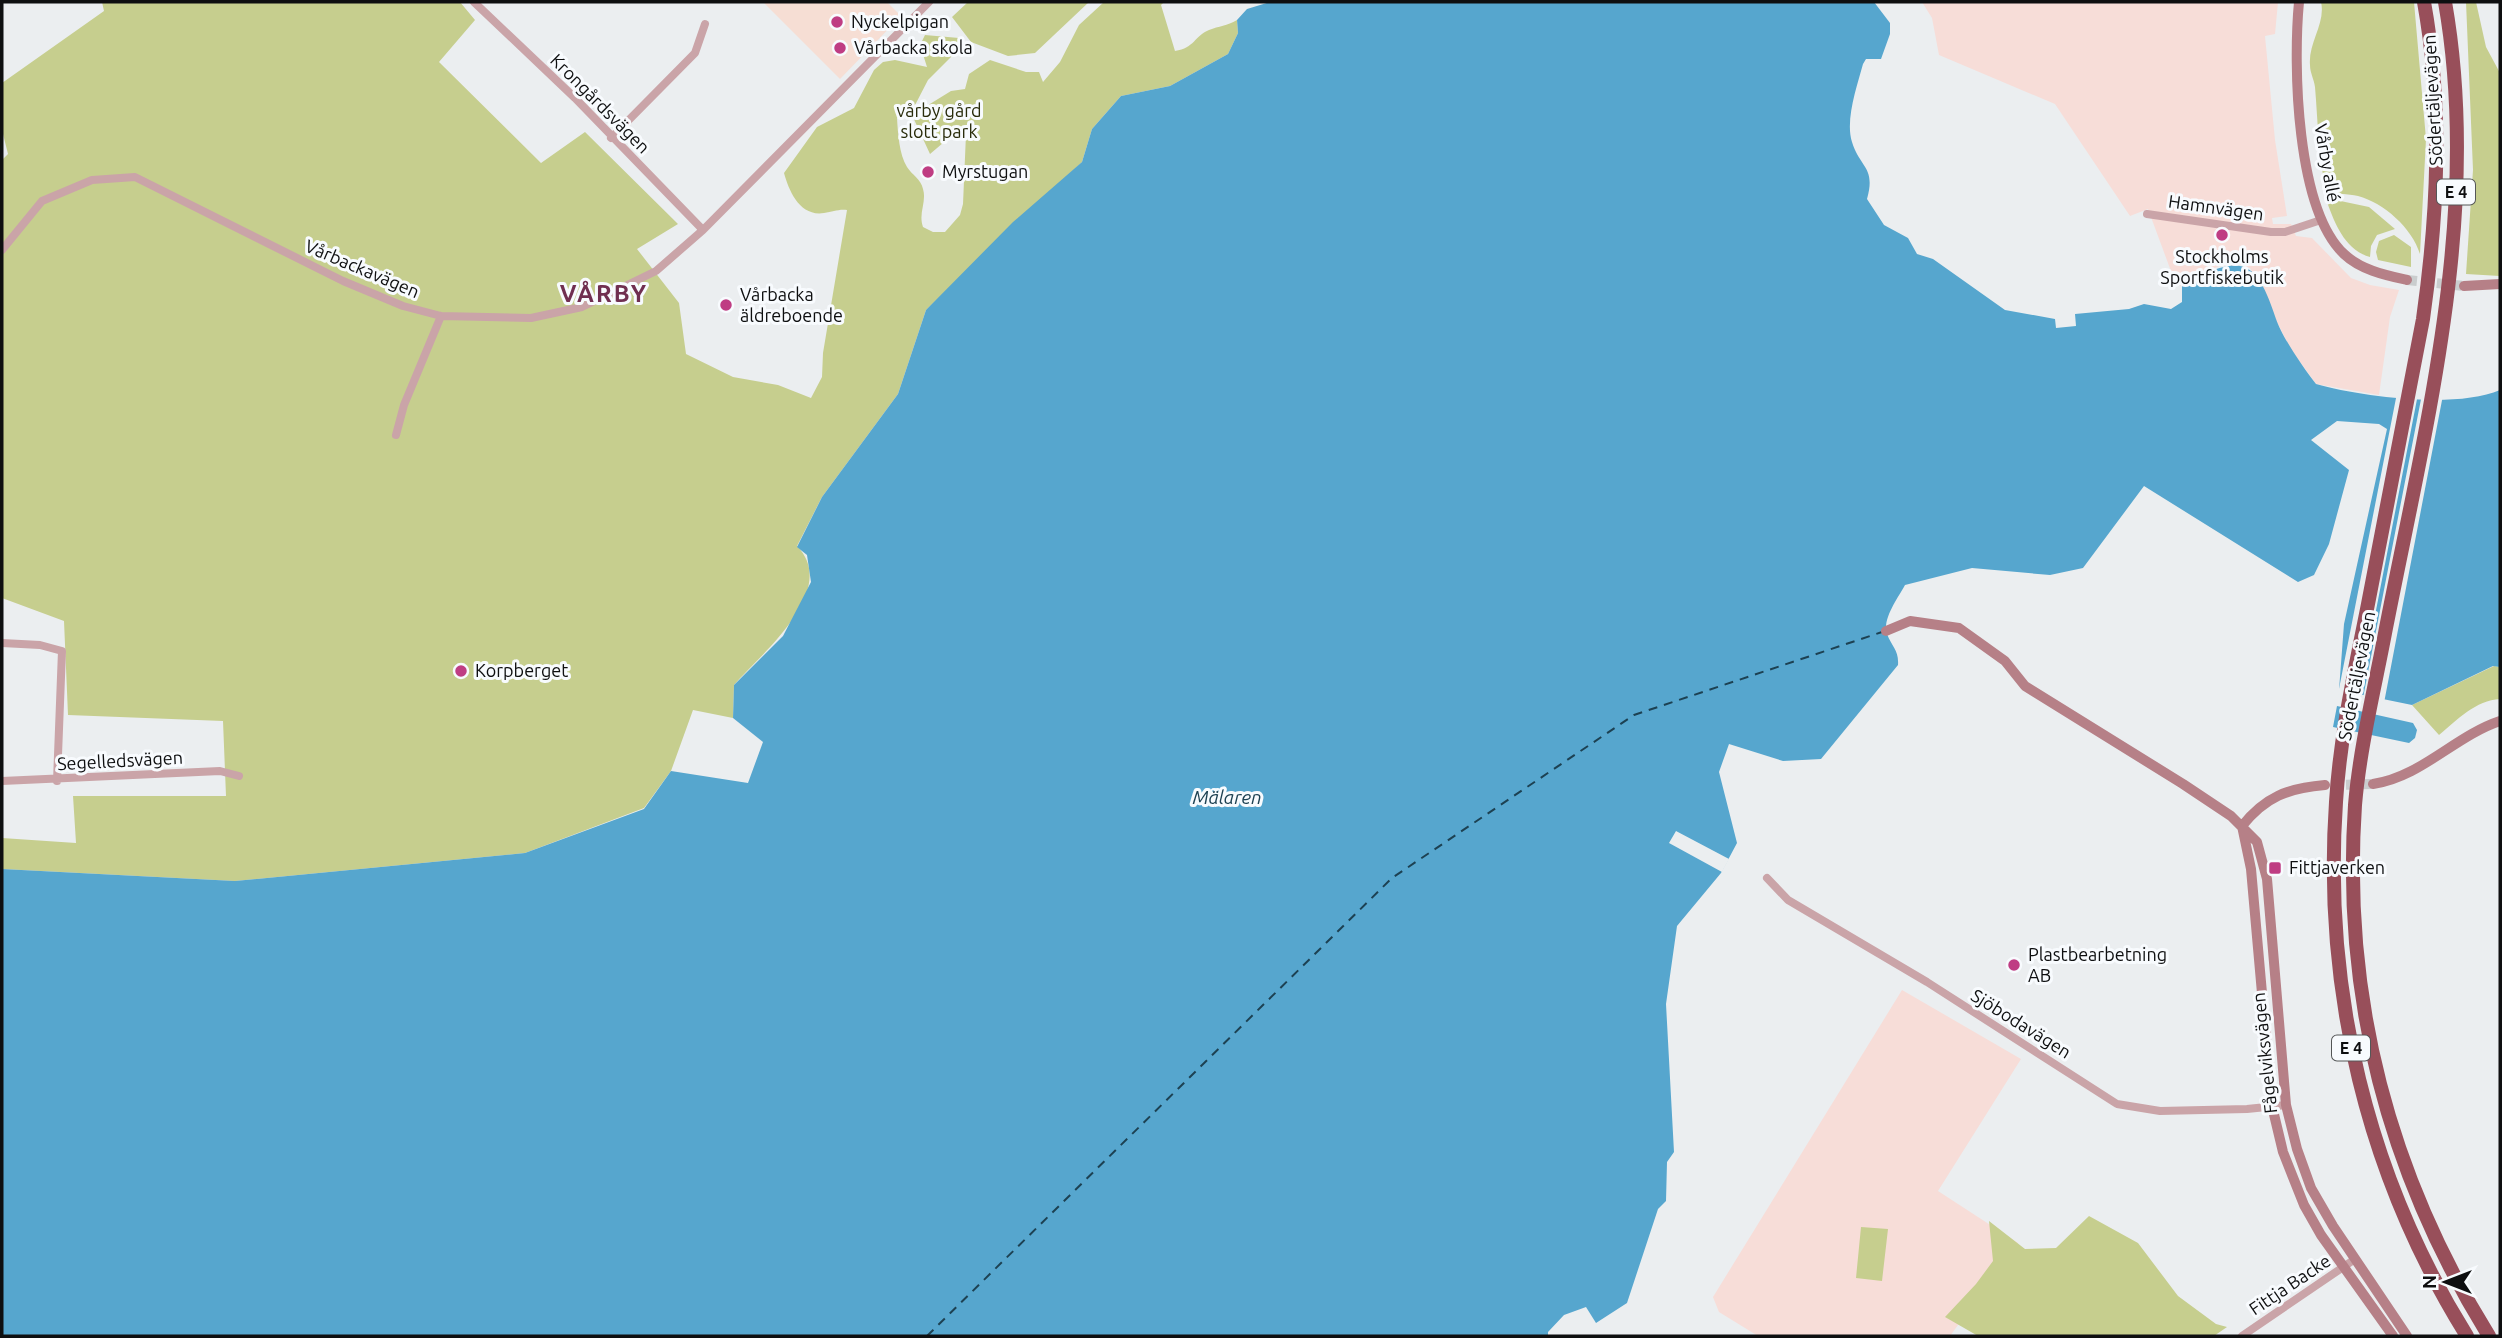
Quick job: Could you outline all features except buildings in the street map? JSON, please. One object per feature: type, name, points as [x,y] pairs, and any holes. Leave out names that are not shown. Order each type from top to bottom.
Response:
[{"type":"highway","name":"Södertäljevägen","points":[[2424,2],[2433,67],[2436,195],[2431,258],[2412,377],[2342,737],[2333,855],[2335,926],[2349,1042],[2384,1165],[2413,1237],[2467,1336]]},
{"type":"highway","name":"Södertäljevägen","points":[[2445,2],[2455,114],[2456,198],[2452,261],[2434,382],[2364,741],[2356,802],[2354,927],[2369,1040],[2382,1097],[2401,1158],[2429,1228],[2464,1297],[2489,1336]]},
{"type":"highway","points":[[2464,1297],[2497,1336]]},
{"type":"main road","name":"Vårby allé","points":[[2299,2],[2296,53],[2303,140],[2310,186],[2320,220],[2334,243],[2349,259],[2369,270],[2407,279]]},
{"type":"main road","points":[[2464,286],[2500,284]]},
{"type":"main road","name":"Fågelviksvägen","points":[[1886,631],[1910,621],[1959,628],[2005,660],[2025,686],[2183,784],[2242,826],[2256,842],[2264,863],[2286,1105],[2311,1188],[2407,1336]]},
{"type":"main road","points":[[2373,784],[2392,781],[2409,773],[2471,733],[2500,721]]},
{"type":"main road","points":[[2242,826],[2262,804],[2281,792],[2325,785]]},
{"type":"main road","name":"Fågelviksvägen","points":[[2242,826],[2251,869],[2272,1106],[2292,1179],[2342,1268],[2393,1336]]},
{"type":"street","name":"Krongårdsvägen","points":[[474,2],[575,98],[703,230]]},
{"type":"street","name":"Vårbackavägen","points":[[2,250],[42,201],[92,180],[135,177],[343,281],[403,306],[440,316],[531,318],[582,307],[656,271],[703,230],[929,2]]},
{"type":"street","points":[[611,138],[695,54],[705,24]]},
{"type":"street","name":"Hamnvägen","points":[[2147,214],[2271,232],[2285,232],[2320,220]]},
{"type":"street","points":[[396,435],[404,405],[440,316]]},
{"type":"street","points":[[2,643],[40,645],[62,651],[57,781]]},
{"type":"street","name":"Segelledsvägen","points":[[2,781],[57,781],[220,771],[239,776]]},
{"type":"street","name":"Sjöbodavägen","points":[[1767,878],[1788,900],[1927,982],[2118,1104],[2160,1111],[2286,1105]]},
{"type":"street","name":"Fittja Backe","points":[[2242,1336],[2355,1259]]},
{"type":"shaded area","name":"Vårbacka skola","points":[[763,2],[887,2],[901,16],[840,79]]},
{"type":"shaded area","points":[[1922,2],[2278,2],[2275,34],[2265,36],[2275,140],[2287,216],[2272,218],[2273,224],[2291,224],[2296,236],[2312,238],[2351,278],[2370,285],[2399,290],[2390,317],[2379,395],[2316,384],[2290,348],[2250,268],[2241,265],[2219,266],[2180,286],[2175,282],[2148,209],[2130,216],[2055,104],[1939,55],[1932,18]]},
{"type":"shaded area","points":[[1902,990],[2021,1059],[1938,1191],[2018,1243],[1950,1336],[1758,1336],[1719,1312],[1713,1297]]},
{"type":"green space","name":"vårby gård slott park","points":[[102,2],[460,2],[475,20],[439,62],[541,163],[585,132],[678,224],[637,249],[679,303],[686,354],[733,377],[778,385],[811,398],[822,377],[823,353],[847,210],[824,213],[808,211],[793,195],[784,173],[817,127],[854,108],[874,70],[883,62],[895,60],[927,67],[920,45],[925,35],[959,38],[963,45],[928,80],[913,109],[897,118],[904,162],[923,189],[923,227],[933,232],[945,232],[960,215],[963,204],[966,134],[963,126],[930,154],[912,115],[951,91],[965,89],[969,74],[990,60],[1026,72],[1039,72],[1043,82],[1060,62],[1079,25],[1104,2],[1164,2],[1161,5],[1175,51],[1191,45],[1209,30],[1237,20],[1238,33],[1228,54],[1170,86],[1121,96],[1092,129],[1082,162],[926,310],[898,394],[822,497],[797,546],[808,563],[809,582],[803,601],[778,639],[734,685],[733,718],[693,710],[671,771],[644,808],[525,853],[235,881],[2,869],[2,838],[76,843],[73,796],[226,796],[223,721],[68,715],[64,621],[2,598],[2,160],[8,154],[2,130],[2,83],[104,11]]},
{"type":"green space","points":[[968,2],[1089,2],[1035,53],[1008,56],[971,42],[952,17]]},
{"type":"green space","points":[[2321,2],[2414,2],[2426,139],[2420,254],[2404,226],[2378,204],[2358,196],[2326,190],[2315,87],[2310,65],[2321,18]]},
{"type":"green space","points":[[2466,2],[2476,2],[2486,47],[2500,73],[2500,276],[2466,274],[2473,170]]},
{"type":"green space","points":[[2331,199],[2369,207],[2395,229],[2377,235],[2371,246],[2370,257],[2361,254],[2342,235],[2327,202]]},
{"type":"green space","points":[[2394,235],[2411,247],[2411,267],[2378,260],[2376,252],[2379,241]]},
{"type":"green space","points":[[2494,666],[2500,667],[2500,699],[2475,707],[2439,735],[2412,705]]},
{"type":"green space","points":[[2089,1216],[2138,1243],[2178,1296],[2216,1324],[2227,1327],[2214,1336],[1978,1336],[1945,1317],[1993,1261],[1989,1221],[2025,1249],[2056,1248]]},
{"type":"green space","points":[[1861,1227],[1888,1229],[1882,1281],[1856,1278]]},
{"type":"water","name":"Mälaren","points":[[1270,2],[1874,2],[1890,23],[1890,34],[1881,59],[1866,59],[1863,64],[1850,124],[1855,151],[1870,180],[1867,199],[1884,225],[1908,238],[1917,254],[1933,259],[2005,310],[2055,319],[2056,328],[2076,326],[2075,314],[2129,309],[2144,304],[2171,309],[2182,302],[2182,284],[2218,269],[2243,267],[2261,282],[2283,335],[2316,384],[2383,397],[2435,400],[2481,396],[2500,390],[2500,667],[2493,666],[2412,705],[2339,690],[2344,624],[2387,429],[2379,424],[2337,421],[2311,440],[2349,470],[2329,544],[2314,575],[2298,582],[2144,486],[2083,568],[2050,575],[1972,568],[1905,585],[1892,609],[1886,628],[1896,652],[1898,665],[1821,759],[1783,761],[1729,744],[1719,772],[1737,843],[1721,873],[1677,926],[1666,1004],[1674,1152],[1667,1162],[1666,1201],[1658,1209],[1627,1303],[1596,1323],[1586,1307],[1564,1315],[1548,1332],[1548,1336],[2,1336],[2,869],[235,881],[525,853],[644,809],[671,771],[748,783],[763,742],[733,718],[734,685],[783,636],[811,582],[807,555],[797,547],[822,497],[898,394],[926,310],[1013,222],[1082,162],[1092,129],[1121,96],[1170,86],[1228,54],[1238,33],[1237,20],[1247,9]]},
{"type":"water","points":[[2337,706],[2413,723],[2417,730],[2415,738],[2409,743],[2333,727]]},
{"type":"pier","points":[[2397,393],[2418,394],[2359,698],[2338,694]]},
{"type":"pier","points":[[2422,394],[2443,395],[2384,703],[2363,698]]},
{"type":"pier","points":[[1676,831],[1729,859],[1722,872],[1669,843]]},
{"type":"ferry route","points":[[927,1336],[1392,878],[1634,715],[1882,632]]},
{"type":"tunnel","points":[[2407,280],[2464,286]]},
{"type":"tunnel","points":[[2331,785],[2373,784]]},
{"type":"place","name":"Nyckelpigan","points":[[837,22]]},
{"type":"place","name":"Vårbacka skola","points":[[840,48]]},
{"type":"place","name":"Myrstugan","points":[[928,172]]},
{"type":"place","name":"Stockholms Sportfiskebutik","points":[[2222,235]]},
{"type":"place","name":"Vårbacka äldreboende","points":[[726,305]]},
{"type":"place","name":"Korpberget","points":[[461,671]]},
{"type":"place","name":"Fittjaverken","points":[[2275,868]]},
{"type":"place","name":"Plastbearbetning AB","points":[[2014,965]]},
{"type":"district","name":"VÅRBY","points":[[604,294]]}]
